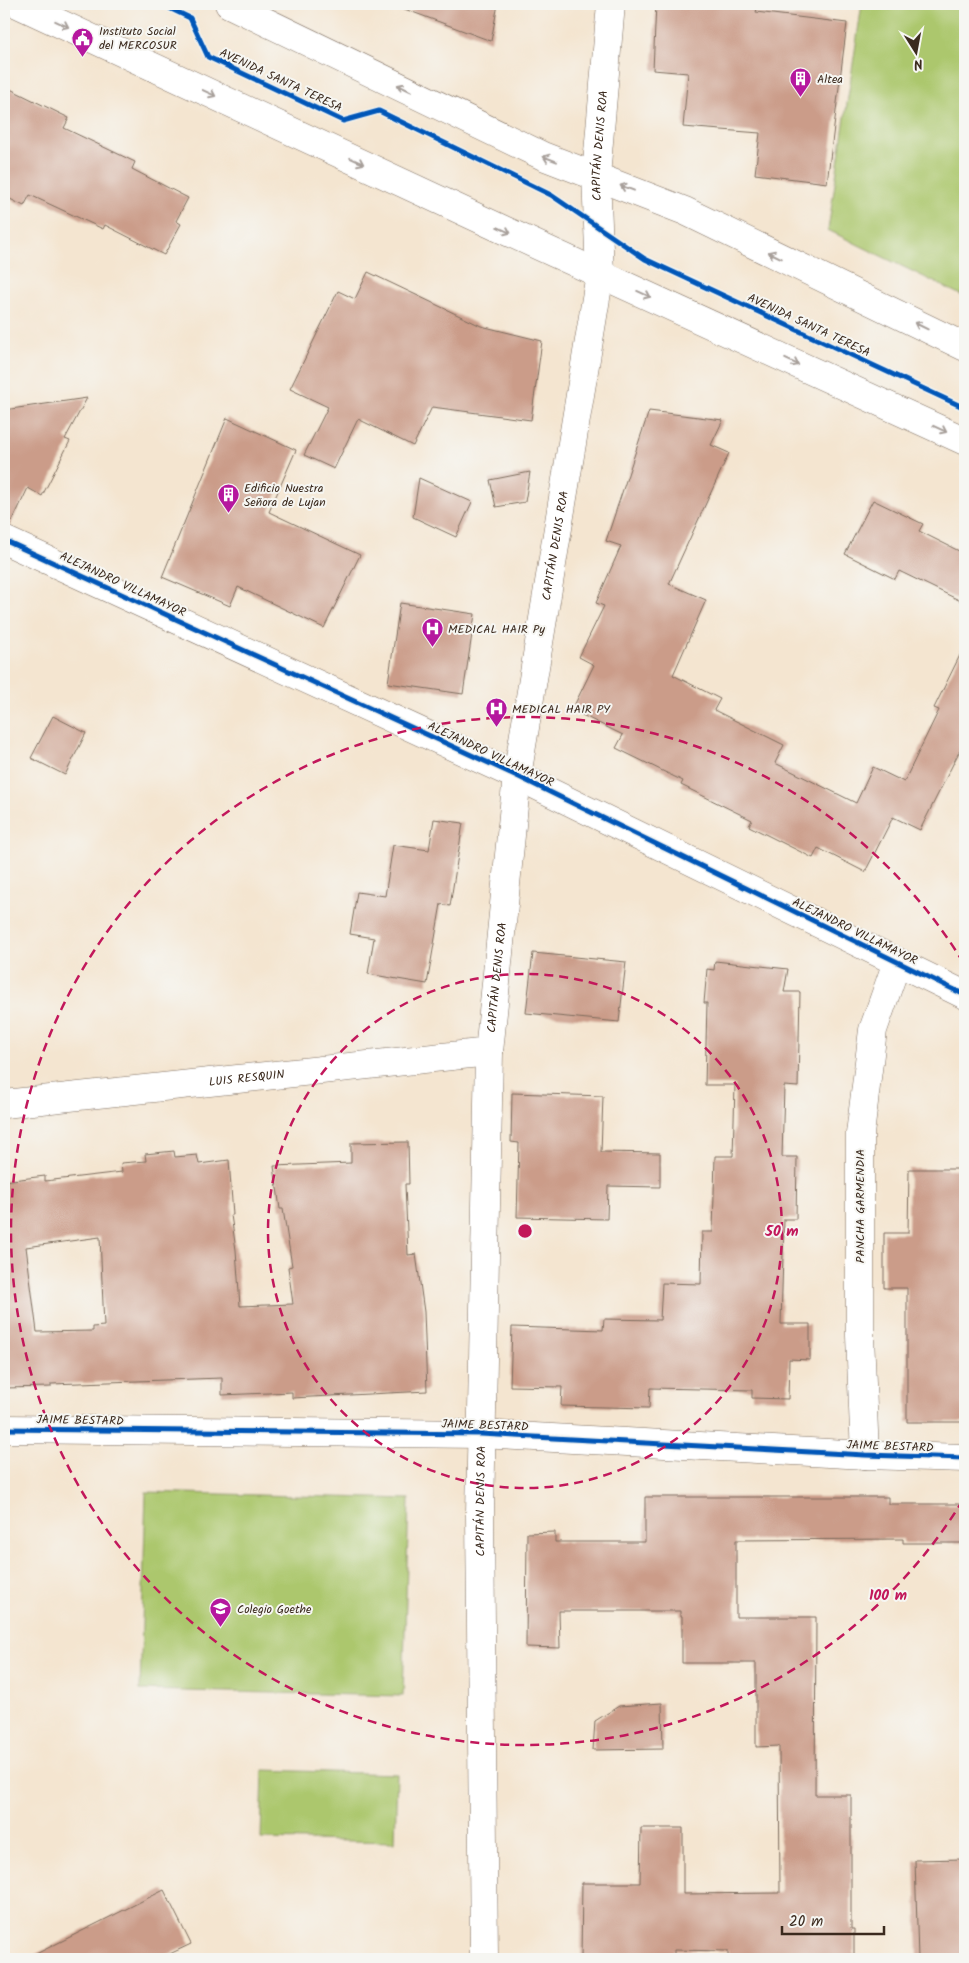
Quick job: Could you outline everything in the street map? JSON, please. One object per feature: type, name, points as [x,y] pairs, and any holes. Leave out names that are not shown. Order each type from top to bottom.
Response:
[{"type":"main road","points":[[18,4],[965,441]]},
{"type":"main road","points":[[229,4],[543,156],[685,211],[965,347]]},
{"type":"main road","name":"CAPITÁN DENIS ROA","points":[[484,1959],[481,1434],[489,1052],[517,776],[600,274],[596,176],[611,4]]},
{"type":"main road","name":"ALEJANDRO VILLAMAYOR","points":[[4,540],[517,776],[965,995]]},
{"type":"main road","name":"PANCHA GARMENDIA","points":[[865,1455],[860,1336],[860,1134],[873,1030],[897,962]]},
{"type":"main road","name":"LUIS RESQUIN","points":[[4,1104],[489,1052]]},
{"type":"main road","name":"JAIME BESTARD","points":[[4,1429],[481,1434],[865,1455],[965,1458]]},
{"type":"green space","points":[[862,4],[965,4],[965,297],[828,230]]},
{"type":"green space","points":[[146,1492],[409,1499],[403,1696],[140,1690]]},
{"type":"green space","points":[[263,1770],[397,1774],[395,1842],[261,1839]]},
{"type":"building","points":[[400,4],[498,4],[491,41],[399,7]]},
{"type":"building","points":[[656,4],[719,4],[757,9],[756,12],[847,23],[827,183],[755,174],[760,133],[683,127],[688,73],[653,70]]},
{"type":"building","points":[[4,86],[69,118],[64,128],[135,162],[132,169],[188,198],[176,221],[181,224],[164,255],[105,225],[103,229],[30,195],[24,206],[4,196]]},
{"type":"building","points":[[368,272],[481,326],[542,341],[531,420],[432,407],[413,446],[358,419],[334,469],[304,455],[328,407],[290,389],[338,291],[355,299]]},
{"type":"building","points":[[87,398],[65,439],[70,441],[42,496],[28,488],[10,526],[4,525],[4,410]]},
{"type":"building","points":[[649,411],[723,420],[711,445],[729,453],[669,584],[706,600],[673,675],[720,699],[714,710],[784,745],[775,763],[856,803],[873,767],[904,782],[939,710],[934,708],[965,645],[965,740],[920,830],[893,817],[865,872],[818,848],[813,858],[749,826],[752,820],[681,785],[683,781],[616,748],[623,735],[572,710],[594,665],[579,657],[604,606],[596,603],[621,546],[606,541]]},
{"type":"building","name":"Edificio Nuestra Señora de Lujan","points":[[227,418],[296,450],[269,512],[360,555],[324,628],[238,587],[230,606],[162,577]]},
{"type":"building","points":[[530,472],[525,502],[496,507],[490,480]]},
{"type":"building","points":[[419,478],[472,502],[456,537],[413,517]]},
{"type":"building","points":[[873,500],[923,524],[919,531],[965,554],[965,603],[899,571],[895,579],[845,554]]},
{"type":"building","points":[[400,603],[475,614],[463,694],[388,683]]},
{"type":"building","points":[[53,716],[86,733],[65,775],[31,758]]},
{"type":"building","points":[[434,819],[463,823],[450,906],[441,904],[427,984],[368,974],[374,938],[350,934],[357,892],[385,896],[393,845],[429,850]]},
{"type":"building","points":[[533,953],[626,962],[619,1022],[526,1013]]},
{"type":"building","points":[[715,961],[788,969],[784,992],[800,992],[798,1087],[784,1086],[782,1157],[797,1157],[796,1219],[784,1219],[781,1324],[810,1324],[810,1360],[789,1359],[788,1399],[752,1398],[752,1390],[650,1388],[649,1408],[561,1406],[562,1387],[510,1386],[512,1327],[603,1330],[604,1319],[660,1320],[662,1283],[701,1284],[702,1232],[713,1232],[715,1156],[733,1156],[735,1085],[705,1085],[707,1003],[704,1003],[707,969],[714,970]]},
{"type":"building","points":[[512,1093],[603,1096],[601,1152],[660,1153],[660,1187],[608,1186],[607,1219],[517,1217],[519,1143],[511,1142]]},
{"type":"building","points":[[408,1142],[409,1184],[405,1184],[408,1255],[416,1254],[424,1312],[427,1391],[292,1398],[292,1392],[222,1395],[222,1378],[51,1384],[51,1387],[4,1388],[4,1181],[45,1176],[45,1181],[122,1172],[121,1163],[146,1161],[145,1154],[174,1151],[175,1157],[197,1155],[199,1164],[229,1160],[233,1215],[231,1215],[236,1250],[240,1306],[293,1304],[288,1267],[292,1266],[283,1209],[280,1209],[274,1166],[351,1163],[351,1143]],"holes":[[[100,1237],[104,1326],[93,1327],[93,1331],[37,1332],[26,1247]]]},
{"type":"building","points":[[909,1169],[965,1169],[965,1422],[907,1422],[907,1288],[884,1288],[884,1233],[908,1233]]},
{"type":"building","points":[[645,1497],[888,1497],[888,1504],[965,1504],[965,1543],[903,1543],[903,1539],[736,1540],[736,1617],[816,1617],[815,1795],[851,1795],[851,1929],[854,1929],[854,1959],[728,1959],[728,1951],[674,1950],[674,1959],[581,1959],[582,1883],[640,1883],[641,1828],[683,1828],[683,1894],[780,1893],[779,1746],[756,1747],[756,1663],[682,1663],[682,1616],[680,1616],[680,1611],[559,1611],[560,1648],[526,1647],[527,1533],[555,1532],[555,1542],[645,1542]]},
{"type":"building","points":[[662,1703],[663,1749],[593,1750],[595,1721],[619,1706]]},
{"type":"building","points":[[965,1859],[965,1959],[918,1959],[915,1860]]},
{"type":"building","points":[[164,1890],[191,1944],[159,1959],[26,1959]]},
{"type":"cycle path","name":"AVENIDA SANTA TERESA","points":[[161,4],[190,18],[208,57],[343,121],[379,111],[551,195],[645,259],[965,408]]},
{"type":"cycle path","points":[[4,540],[517,776],[965,995]]},
{"type":"cycle path","points":[[4,1429],[481,1434],[865,1455],[965,1458]]},
{"type":"place","name":"Instituto Social del MERCOSUR","points":[[83,57]]},
{"type":"place","name":"Altea","points":[[801,98]]},
{"type":"place","name":"Edificio Nuestra Señora de Lujan","points":[[228,514]]},
{"type":"place","name":"MEDICAL HAIR Py","points":[[432,648]]},
{"type":"place","name":"MEDICAL HAIR PY","points":[[496,728]]},
{"type":"place","name":"Colegio Goethe","points":[[221,1628]]}]
